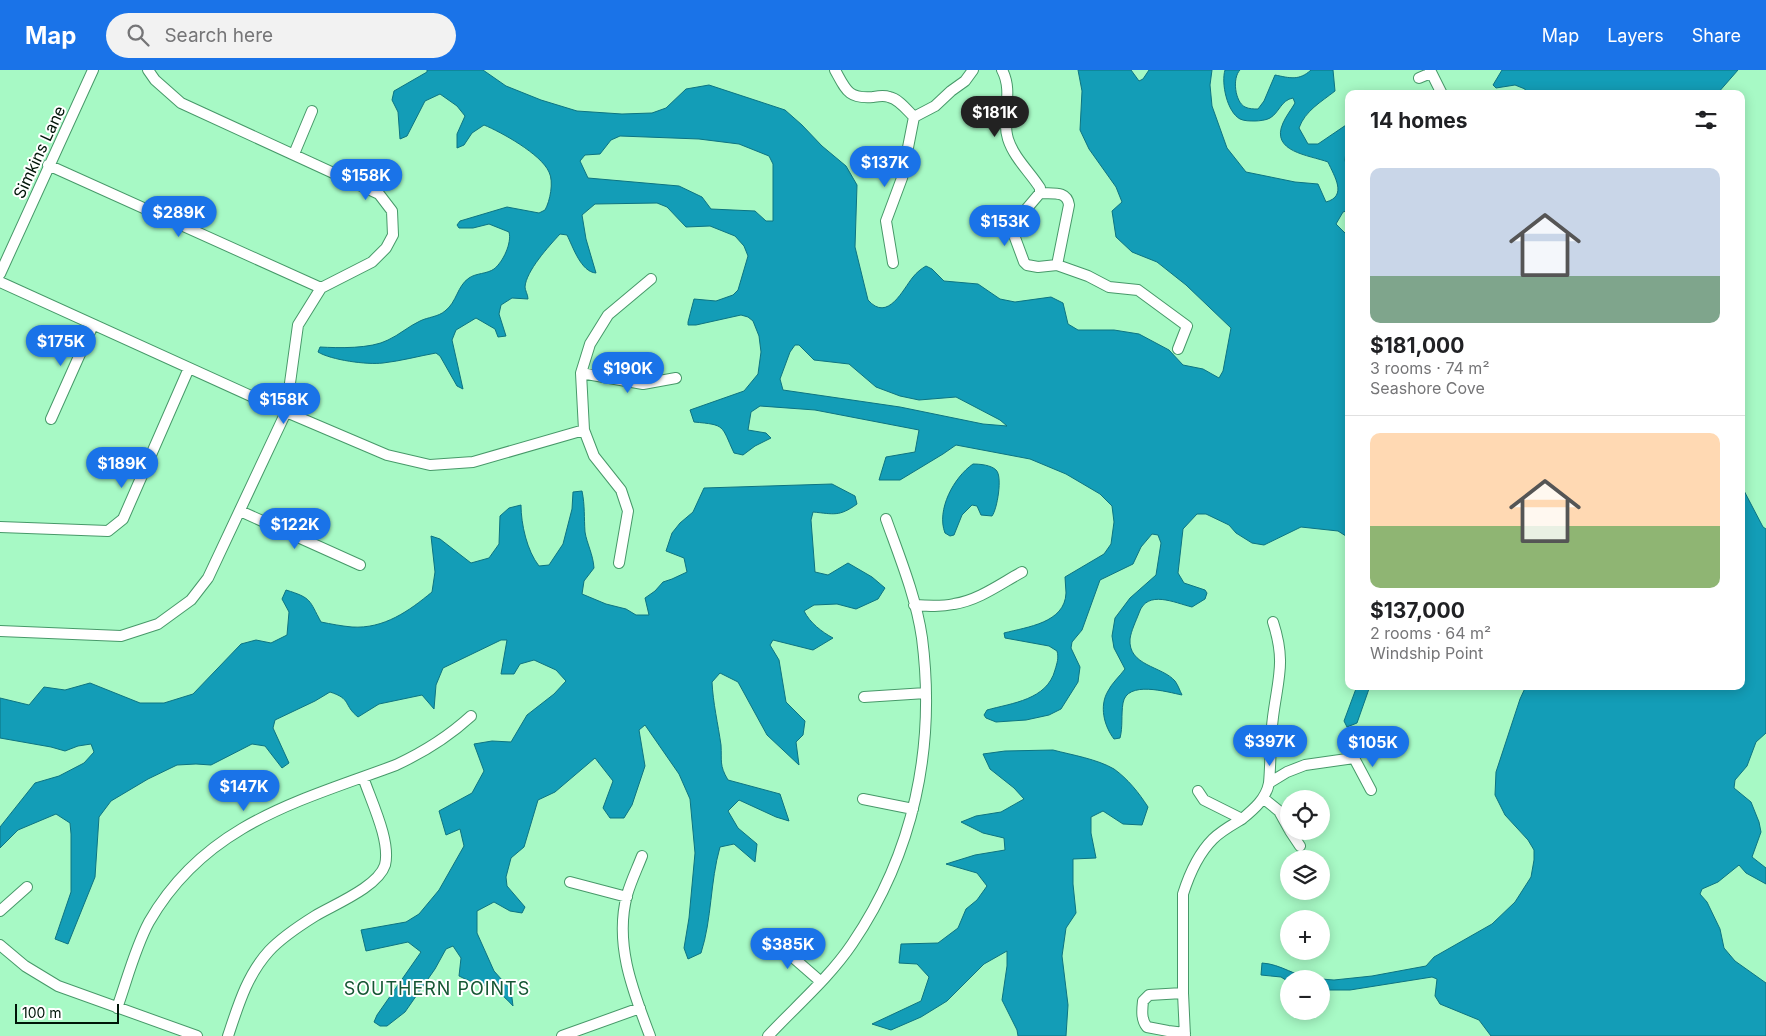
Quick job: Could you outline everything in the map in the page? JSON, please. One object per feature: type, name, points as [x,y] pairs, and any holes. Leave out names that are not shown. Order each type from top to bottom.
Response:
[{"type":"street","name":"Simkins Lane","points":[[0,274],[48,165],[93,70]]},
{"type":"street","points":[[0,632],[121,636],[158,624],[191,600],[208,578],[286,412],[298,325],[321,288],[372,262],[386,248],[393,234],[392,211],[380,194],[181,103],[155,80],[148,70]]},
{"type":"street","points":[[836,70],[846,89],[852,95],[864,98],[890,97],[896,100],[914,117]]},
{"type":"street","points":[[914,117],[935,106],[965,81],[973,70]]},
{"type":"street","points":[[1002,70],[1007,81],[1006,117],[1008,139],[1019,160],[1040,188],[1040,193],[1016,220],[1014,235],[1024,262],[1038,267],[1057,265],[1109,286],[1131,288],[1144,293],[1160,308],[1187,326],[1178,349]]},
{"type":"street","points":[[1419,78],[1430,72],[1440,90]]},
{"type":"street","points":[[294,154],[312,111]]},
{"type":"street","points":[[893,263],[886,221],[902,178],[914,117]]},
{"type":"street","points":[[48,165],[321,288]]},
{"type":"street","points":[[1040,193],[1062,194],[1068,200],[1069,205],[1057,265]]},
{"type":"street","points":[[620,562],[628,511],[621,490],[594,456],[584,430],[581,373],[590,344],[608,315],[651,280]]},
{"type":"street","points":[[0,282],[286,412],[387,455],[430,464],[473,462],[584,430]]},
{"type":"street","points":[[51,420],[93,324]]},
{"type":"street","points":[[0,527],[108,531],[123,519],[190,368]]},
{"type":"street","points":[[581,373],[643,384],[676,378]]},
{"type":"street","points":[[240,512],[360,565]]},
{"type":"street","points":[[772,1035],[851,944],[878,898],[904,841],[913,809],[924,754],[926,726],[922,638],[910,588],[886,519]]},
{"type":"street","points":[[914,605],[952,605],[965,602],[978,597],[1022,572]]},
{"type":"street","points":[[1183,993],[1149,996],[1143,1001],[1143,1020],[1147,1026],[1185,1034],[1182,903],[1187,883],[1206,846],[1221,832],[1252,811],[1263,798],[1269,783],[1273,718],[1280,683],[1281,664],[1281,651],[1273,622]]},
{"type":"street","points":[[864,697],[926,693]]},
{"type":"street","points":[[117,1008],[149,923],[172,890],[203,857],[236,831],[274,811],[396,765],[432,747],[471,716]]},
{"type":"street","points":[[1269,783],[1287,772],[1305,765],[1354,758],[1371,790]]},
{"type":"street","points":[[228,1036],[247,984],[269,950],[286,935],[362,890],[382,872],[385,864],[385,844],[363,778]]},
{"type":"street","points":[[1198,791],[1204,800],[1242,819]]},
{"type":"street","points":[[1263,798],[1280,814]]},
{"type":"street","points":[[863,800],[913,809]]},
{"type":"street","points":[[1296,840],[1300,846]]},
{"type":"street","points":[[642,856],[627,897],[623,915],[623,948],[632,985],[650,1036]]},
{"type":"street","points":[[570,882],[627,897]]},
{"type":"street","points":[[0,912],[27,888]]},
{"type":"street","points":[[773,940],[820,981]]},
{"type":"street","points":[[0,945],[25,966],[58,986],[197,1036]]},
{"type":"street","points":[[562,1036],[640,1008]]},
{"type":"water","points":[[427,70],[483,70],[506,86],[541,100],[577,111],[622,114],[652,113],[666,108],[686,89],[709,85],[785,110],[846,166],[857,185],[855,247],[868,300],[875,306],[882,308],[894,302],[915,275],[926,266],[932,269],[944,281],[978,284],[1000,299],[1015,302],[1051,297],[1063,303],[1068,324],[1078,330],[1114,330],[1139,334],[1169,350],[1183,365],[1203,369],[1219,378],[1223,371],[1231,328],[1186,285],[1157,262],[1132,252],[1116,237],[1112,211],[1122,202],[1116,187],[1089,149],[1080,130],[1082,91],[1078,70],[1131,70],[1139,81],[1143,79],[1149,70],[1212,70],[1210,85],[1212,106],[1227,148],[1246,172],[1295,182],[1318,184],[1326,202],[1333,199],[1338,190],[1336,179],[1328,162],[1294,151],[1282,140],[1280,133],[1284,120],[1295,103],[1293,98],[1286,101],[1269,119],[1257,121],[1242,120],[1235,115],[1228,104],[1224,76],[1225,70],[1240,70],[1235,84],[1239,100],[1245,107],[1258,109],[1264,101],[1275,75],[1294,78],[1302,76],[1311,70],[1333,70],[1335,91],[1309,112],[1299,128],[1308,144],[1318,144],[1345,126],[1345,211],[1336,224],[1345,233],[1345,535],[1338,531],[1301,527],[1264,545],[1252,543],[1236,533],[1229,525],[1206,514],[1197,514],[1183,529],[1178,573],[1184,583],[1205,590],[1207,593],[1205,599],[1192,607],[1170,601],[1148,601],[1139,613],[1130,639],[1134,655],[1175,681],[1182,695],[1148,689],[1132,692],[1126,696],[1123,703],[1120,738],[1114,739],[1105,722],[1103,709],[1108,691],[1125,669],[1114,648],[1112,636],[1115,618],[1130,598],[1156,575],[1161,543],[1158,535],[1152,534],[1141,547],[1133,564],[1100,580],[1082,630],[1072,642],[1071,648],[1080,667],[1078,682],[1061,709],[1049,715],[1026,720],[996,722],[986,718],[984,715],[987,710],[1027,699],[1045,688],[1051,680],[1057,663],[1057,651],[1049,646],[1005,638],[1004,633],[1043,622],[1059,611],[1064,603],[1066,593],[1065,577],[1104,554],[1111,544],[1114,522],[1112,506],[1100,494],[1066,474],[1030,459],[956,445],[900,480],[879,480],[886,457],[915,452],[919,430],[815,410],[760,406],[751,412],[748,430],[766,433],[771,438],[743,455],[734,453],[721,428],[712,424],[694,422],[690,410],[744,391],[758,374],[761,352],[759,336],[753,321],[741,315],[696,325],[688,325],[688,322],[694,299],[716,301],[733,295],[738,290],[748,256],[744,246],[735,236],[710,226],[686,227],[667,207],[657,203],[595,204],[582,215],[586,239],[596,273],[591,272],[582,264],[567,235],[560,234],[529,274],[525,287],[528,299],[512,298],[501,305],[499,314],[506,336],[498,337],[495,329],[476,318],[456,330],[452,340],[463,389],[457,386],[440,356],[436,353],[383,363],[359,363],[340,360],[318,352],[320,347],[345,348],[381,343],[420,321],[442,313],[452,303],[465,281],[472,276],[494,269],[501,262],[510,236],[509,232],[489,224],[473,228],[459,228],[457,225],[460,221],[507,207],[539,213],[545,210],[550,197],[551,181],[545,165],[520,144],[500,133],[484,125],[472,133],[464,145],[457,148],[457,134],[465,116],[457,106],[440,94],[425,101],[407,136],[400,139],[398,112],[392,100],[394,91],[427,72]],"holes":[[[620,136],[699,139],[739,144],[769,156],[773,164],[773,221],[766,221],[755,211],[711,209],[702,197],[679,186],[588,178],[580,161],[585,155],[600,154],[611,140]],[[795,345],[799,345],[814,360],[849,364],[876,387],[900,396],[919,400],[956,397],[1000,420],[1007,426],[983,424],[900,407],[783,390],[780,379],[790,352]]]},
{"type":"water","points":[[1502,70],[1738,70],[1720,90],[1525,90],[1515,85],[1496,88],[1493,85]]},
{"type":"water","points":[[973,464],[991,467],[998,473],[999,493],[996,507],[992,516],[981,515],[977,506],[972,505],[962,515],[954,535],[950,536],[945,533],[943,524],[945,504],[953,485]]},
{"type":"water","points":[[832,484],[855,496],[857,504],[836,514],[813,512],[811,520],[815,572],[828,575],[848,563],[872,577],[885,588],[878,599],[856,609],[837,604],[814,605],[804,611],[817,627],[833,638],[813,650],[773,640],[770,645],[779,660],[786,702],[805,721],[803,735],[796,742],[799,765],[767,735],[738,682],[720,673],[712,682],[721,745],[722,767],[725,775],[728,780],[780,794],[789,821],[739,800],[728,811],[738,828],[757,844],[755,862],[734,844],[720,847],[714,874],[705,940],[701,953],[688,959],[684,948],[689,918],[695,853],[690,799],[679,774],[645,725],[639,730],[645,766],[632,805],[624,818],[610,818],[603,808],[613,781],[595,758],[555,792],[538,800],[524,847],[511,858],[506,877],[507,886],[525,907],[522,913],[510,911],[494,902],[477,911],[477,933],[494,971],[511,990],[513,1006],[494,990],[459,976],[461,958],[453,946],[446,949],[435,969],[405,1012],[387,1026],[380,1026],[374,1022],[421,952],[408,942],[366,951],[361,930],[406,922],[419,914],[439,890],[464,846],[460,829],[446,835],[439,811],[472,793],[484,771],[474,744],[492,741],[511,742],[527,715],[554,694],[566,681],[556,670],[534,660],[520,664],[514,674],[501,674],[507,640],[501,640],[443,668],[436,685],[434,709],[422,695],[379,704],[358,717],[342,697],[330,692],[275,720],[273,728],[289,763],[282,768],[265,746],[252,744],[211,765],[177,765],[148,779],[111,801],[99,817],[95,877],[68,944],[55,939],[71,892],[70,823],[56,814],[18,830],[0,848],[0,827],[35,783],[59,776],[84,763],[94,752],[91,744],[65,751],[0,738],[0,698],[29,705],[44,687],[65,690],[90,683],[140,703],[164,703],[193,694],[241,644],[256,640],[271,643],[287,635],[289,612],[282,599],[286,590],[301,595],[309,601],[321,622],[364,627],[385,622],[405,612],[432,592],[435,572],[431,536],[440,539],[471,563],[489,558],[499,544],[500,516],[509,508],[521,505],[522,520],[531,553],[539,566],[549,565],[563,544],[572,509],[573,492],[582,491],[585,532],[594,568],[584,581],[582,594],[606,604],[626,609],[636,615],[649,615],[645,598],[663,582],[687,572],[684,558],[666,551],[672,533],[693,512],[704,488]]},
{"type":"water","points":[[1745,493],[1763,527],[1766,529],[1766,733],[1756,742],[1747,766],[1735,780],[1734,788],[1751,802],[1759,822],[1761,832],[1752,857],[1766,868],[1766,884],[1746,873],[1739,865],[1718,882],[1702,889],[1700,894],[1707,902],[1720,929],[1724,948],[1735,961],[1766,983],[1766,1036],[1491,1036],[1479,1020],[1440,1004],[1435,996],[1437,979],[1432,977],[1350,990],[1330,990],[1330,980],[1372,976],[1426,966],[1434,957],[1492,924],[1515,902],[1531,877],[1534,850],[1528,840],[1505,815],[1495,795],[1496,772],[1524,690],[1745,690]]},
{"type":"water","points":[[1356,690],[1369,690],[1357,723],[1347,727],[1344,721]]},
{"type":"water","points":[[1053,750],[1092,760],[1114,769],[1133,786],[1148,807],[1142,825],[1123,824],[1103,811],[1091,817],[1091,833],[1096,858],[1073,859],[1076,913],[1066,928],[1062,956],[1068,1005],[1066,1036],[1018,1036],[1017,1030],[1002,1000],[1007,966],[1007,951],[984,964],[947,1001],[921,1017],[891,1030],[872,1024],[921,1001],[929,977],[917,964],[899,963],[901,944],[938,943],[958,928],[966,909],[977,900],[987,886],[977,873],[946,864],[975,855],[1005,850],[1004,838],[983,833],[961,822],[976,816],[1001,812],[1024,799],[1014,788],[990,769],[983,754],[1005,751]]},
{"type":"water","points":[[1262,963],[1286,970],[1280,970],[1280,977],[1261,975]]},
{"type":"district","name":"SOUTHERN POINTS","points":[[437,989]]}]
